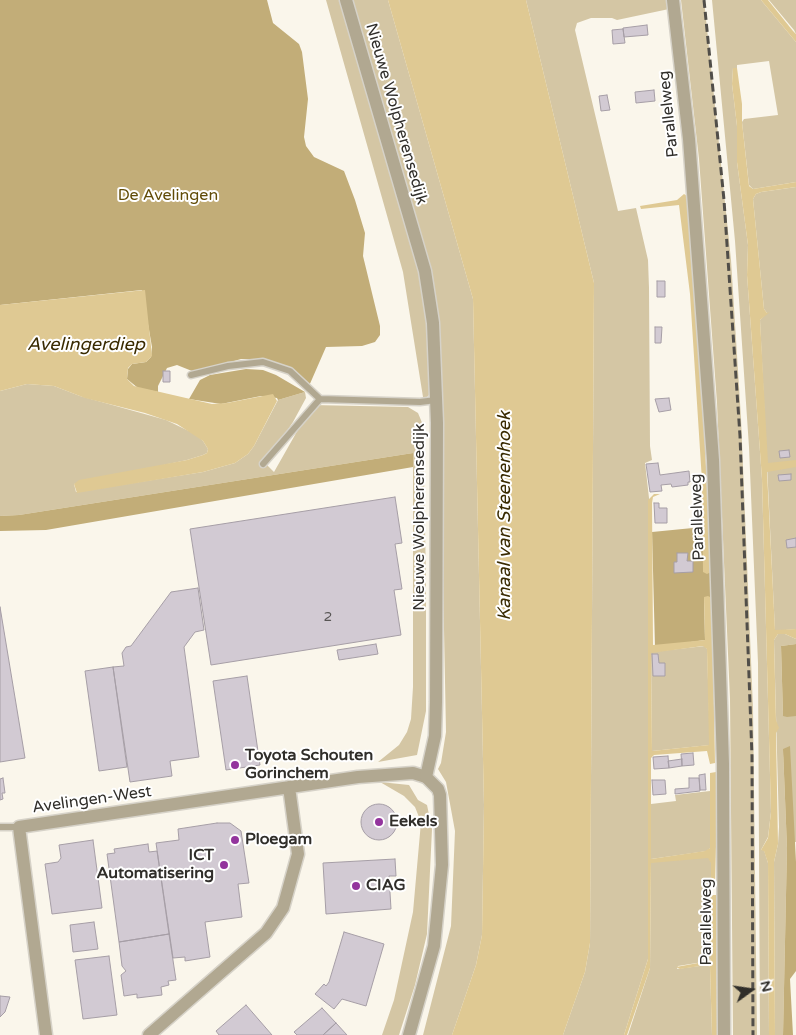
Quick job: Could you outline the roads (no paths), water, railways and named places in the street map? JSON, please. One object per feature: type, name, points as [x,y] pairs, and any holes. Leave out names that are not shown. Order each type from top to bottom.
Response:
[{"type":"street","name":"Nieuwe Wolpherensedijk","points":[[346,0],[425,271],[432,310],[436,400],[436,727],[426,777]]},
{"type":"street","name":"Parallelweg","points":[[673,0],[689,139],[713,460],[723,764],[724,1035]]},
{"type":"street","name":"Avelingen-West","points":[[46,1035],[19,827],[289,787],[413,773],[426,777]]},
{"type":"street","points":[[409,1035],[434,946],[442,865],[440,795],[438,789],[426,777]]},
{"type":"street","points":[[149,1035],[266,933],[284,908],[298,854],[289,787]]},
{"type":"lane","points":[[191,375],[228,366],[264,362],[290,371],[320,399],[420,402],[436,400]]},
{"type":"lane","points":[[263,464],[320,399]]},
{"type":"lane","points":[[0,827],[19,827]]},
{"type":"water","name":"Kanaal van Steenenhoek","points":[[388,0],[526,0],[594,283],[590,943],[585,972],[563,1035],[452,1035],[476,965],[482,935],[484,805],[473,299]]},
{"type":"water","points":[[761,0],[768,0],[796,34],[796,42]]},
{"type":"water","points":[[733,68],[737,68],[742,104],[742,122],[749,186],[753,189],[796,182],[796,187],[761,192],[756,194],[753,199],[764,309],[767,313],[770,312],[760,320],[768,463],[796,460],[796,467],[767,472],[775,630],[796,629],[796,639],[785,634],[778,634],[774,640],[776,720],[779,728],[776,733],[778,844],[774,862],[775,1035],[769,1035],[768,863],[764,851],[761,850],[768,838],[771,812],[762,479],[747,275],[748,245],[737,162],[737,126],[732,84]]},
{"type":"water","points":[[684,194],[687,196],[692,251],[691,264],[699,320],[711,572],[707,574],[703,572],[702,481],[690,294],[679,205],[641,209],[640,206],[677,200]]},
{"type":"water","name":"Avelingerdiep","points":[[145,290],[152,356],[146,362],[132,364],[128,368],[127,379],[134,386],[212,404],[273,394],[277,401],[254,446],[248,454],[235,463],[203,472],[77,493],[74,484],[79,480],[187,460],[207,453],[208,449],[203,441],[177,424],[145,413],[85,398],[54,386],[27,384],[0,391],[0,305]]},
{"type":"water","points":[[654,494],[660,494],[653,497],[652,503],[653,645],[705,640],[704,597],[712,598],[715,763],[710,764],[707,751],[654,755],[651,758],[651,859],[705,851],[710,848],[710,773],[716,772],[715,884],[711,884],[711,863],[708,858],[651,863],[650,968],[627,1035],[624,1035],[648,959],[648,500]],"holes":[[[703,646],[707,649],[709,745],[652,751],[651,653]]]},
{"type":"water","points":[[716,895],[717,1035],[712,1035],[710,967],[707,965],[680,969],[676,967],[709,961],[711,959],[710,897]]},
{"type":"railway","points":[[704,0],[724,200],[740,436],[752,756],[753,1035]]},
{"type":"place","name":"Toyota Schouten Gorinchem","points":[[235,765]]},
{"type":"place","name":"Eekels","points":[[379,822]]},
{"type":"place","name":"Ploegam","points":[[235,840]]},
{"type":"place","name":"ICT Automatisering","points":[[224,865]]},
{"type":"place","name":"CIAG","points":[[356,886]]},
{"type":"park label","name":"De Avelingen","points":[[168,196]]}]
